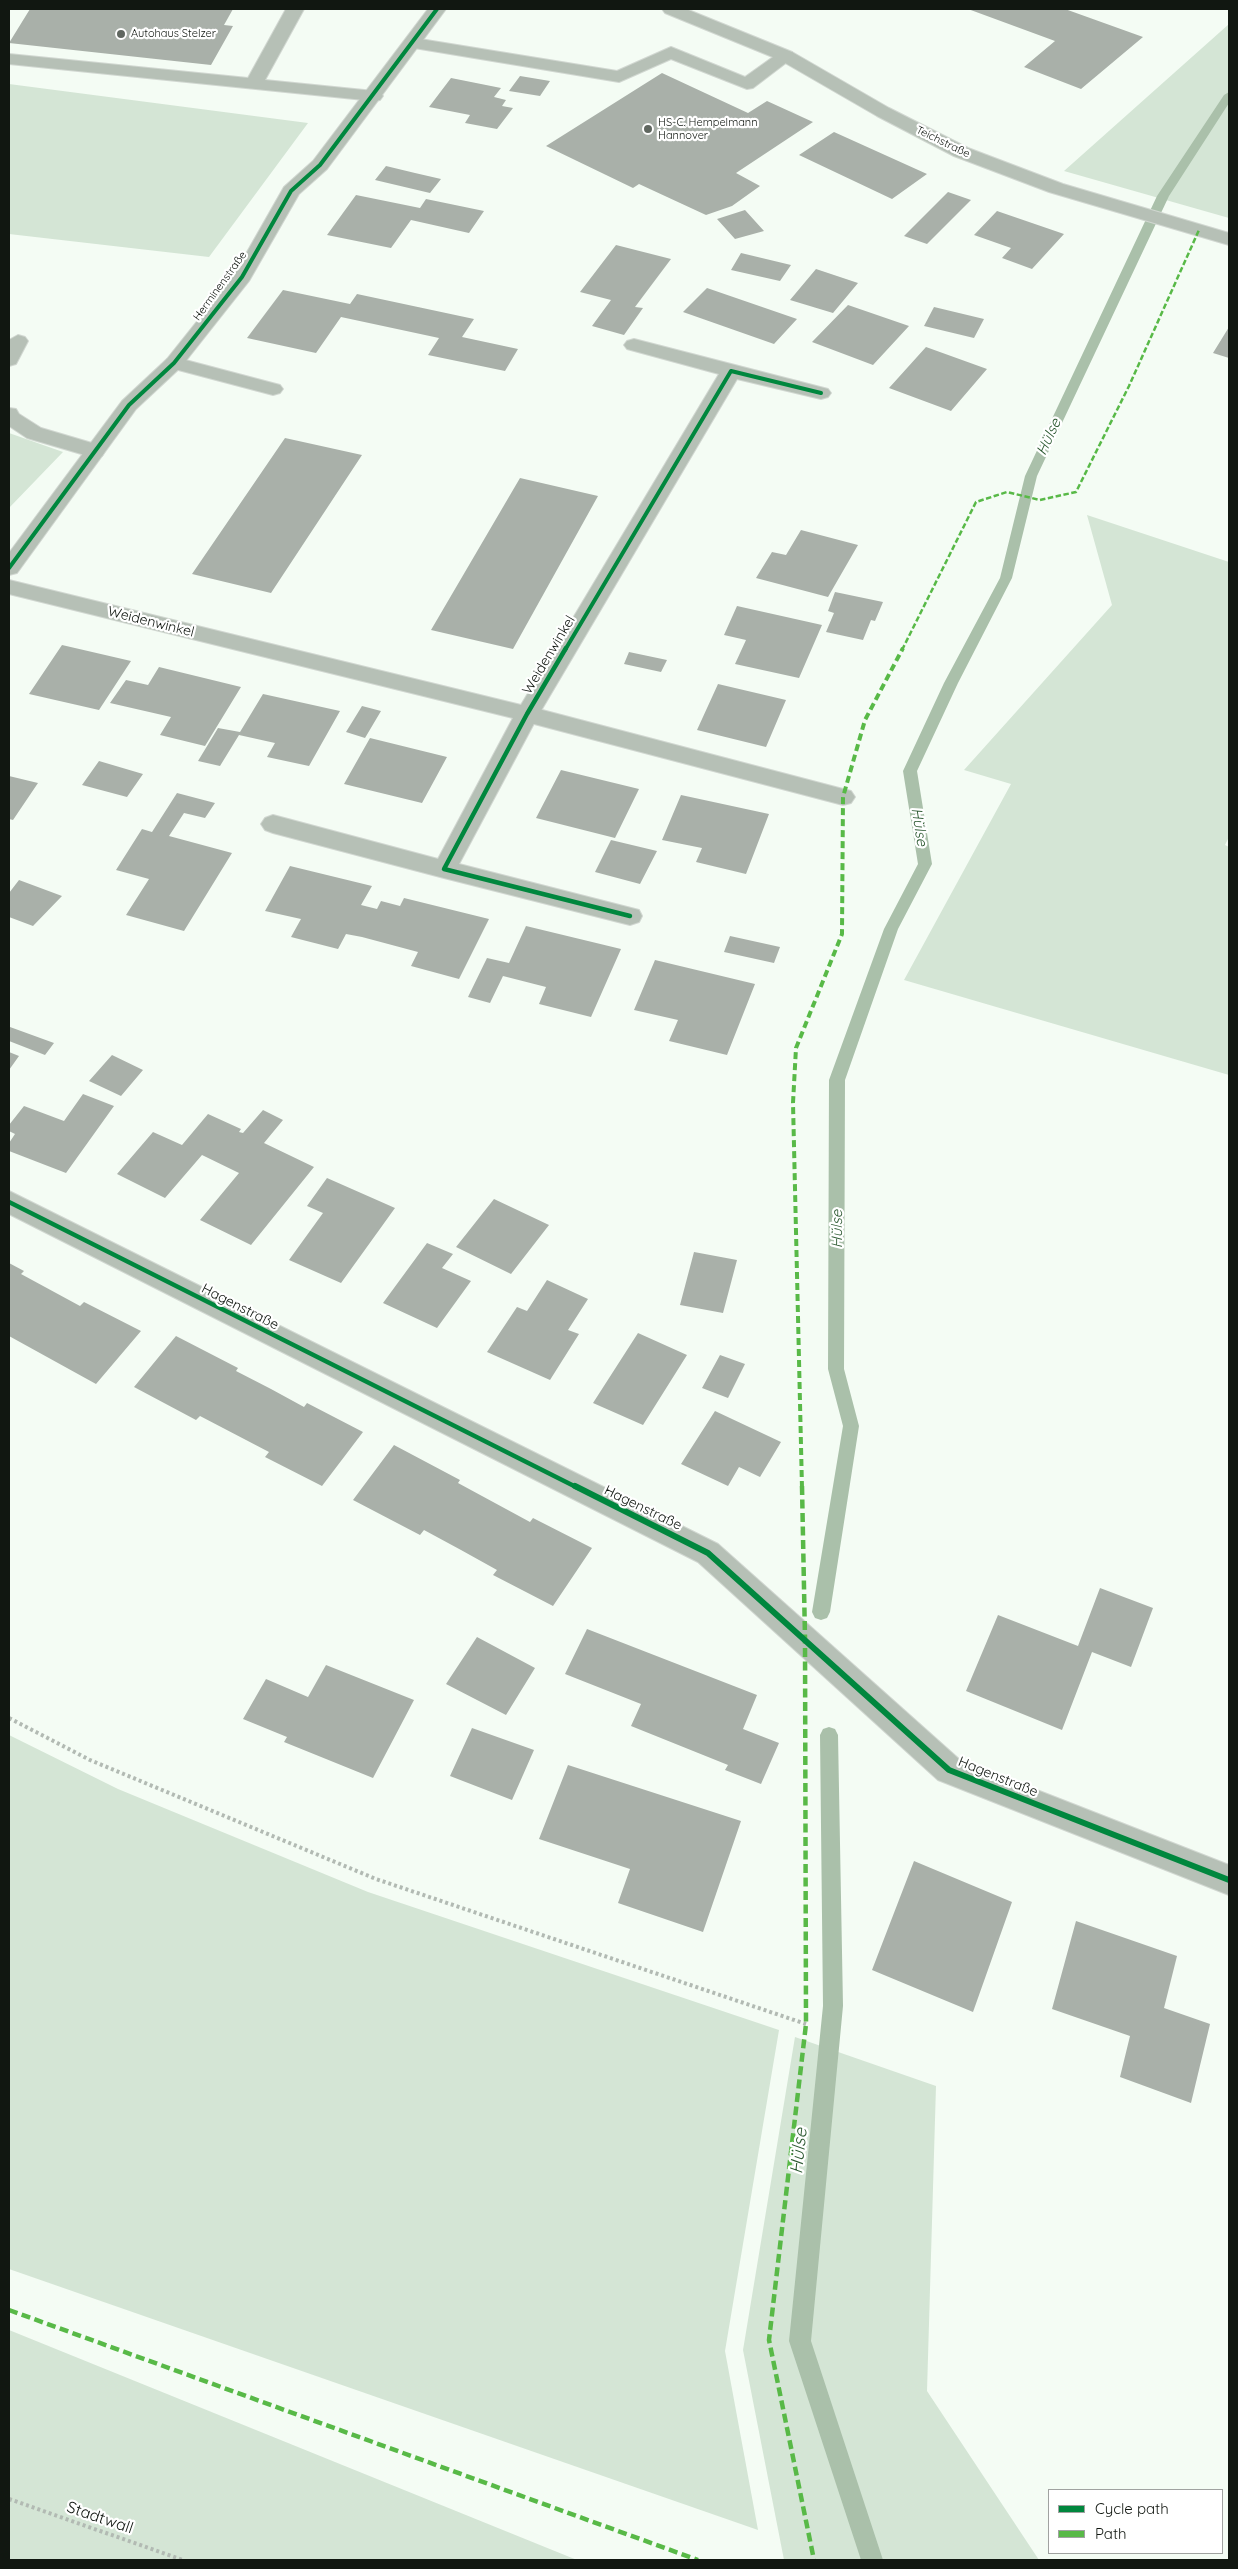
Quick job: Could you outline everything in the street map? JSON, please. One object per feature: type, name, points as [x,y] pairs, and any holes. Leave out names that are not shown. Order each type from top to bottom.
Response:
[{"type":"street","points":[[255,82],[295,9]]},
{"type":"street","name":"Herminenstraße","points":[[9,568],[130,405],[174,362],[242,277],[278,219],[291,191],[320,165],[414,43],[437,9]]},
{"type":"street","name":"Teichstraße","points":[[671,9],[786,56],[883,112],[961,152],[1056,188],[1229,239]]},
{"type":"street","points":[[414,43],[620,78],[670,52],[747,84],[786,56]]},
{"type":"street","points":[[9,59],[255,82],[374,96]]},
{"type":"street","points":[[9,360],[18,341]]},
{"type":"street","points":[[634,345],[821,393]]},
{"type":"street","points":[[174,362],[273,389]]},
{"type":"street","name":"Weidenwinkel","points":[[444,868],[527,714],[730,371]]},
{"type":"street","points":[[9,414],[11,418],[34,433],[94,451]]},
{"type":"street","name":"Weidenwinkel","points":[[9,587],[527,714]]},
{"type":"street","points":[[527,714],[843,797]]},
{"type":"street","points":[[273,824],[630,916]]},
{"type":"street","name":"Hagenstraße","points":[[9,1202],[708,1553],[805,1638],[949,1770],[1229,1880]]},
{"type":"path","points":[[9,1718],[90,1760],[376,1879],[806,2024]]},
{"type":"green space","points":[[1229,24],[1229,218],[1064,171]]},
{"type":"green space","points":[[9,84],[308,123],[209,257],[9,234]]},
{"type":"green space","points":[[9,433],[63,452],[9,508]]},
{"type":"green space","points":[[1087,515],[1229,562],[1229,837],[1225,845],[1229,847],[1229,1075],[904,980],[1011,784],[964,770],[1112,605]]},
{"type":"green space","points":[[9,1735],[118,1789],[368,1892],[779,2030],[725,2351],[758,2530],[9,2269]]},
{"type":"green space","points":[[795,2037],[936,2086],[927,2391],[1039,2560],[784,2560],[743,2350]]},
{"type":"green space","points":[[9,2330],[577,2560],[9,2560]]},
{"type":"building","name":"Autohaus Stelzer","points":[[30,9],[233,9],[224,25],[233,26],[211,65],[9,43]]},
{"type":"building","points":[[968,9],[1065,9],[1143,37],[1081,89],[1024,67],[1055,41]]},
{"type":"building","points":[[662,73],[748,113],[767,101],[813,122],[736,173],[760,186],[732,206],[706,215],[639,184],[633,188],[546,146]]},
{"type":"building","points":[[520,76],[550,81],[540,96],[509,91]]},
{"type":"building","points":[[451,78],[501,88],[494,97],[506,100],[502,106],[513,108],[497,129],[465,123],[470,115],[429,107]]},
{"type":"building","points":[[834,132],[927,174],[892,199],[799,155]]},
{"type":"building","points":[[386,166],[441,179],[430,193],[375,180]]},
{"type":"building","points":[[948,192],[971,200],[927,244],[904,236]]},
{"type":"building","points":[[356,195],[420,208],[426,199],[484,211],[469,233],[411,220],[391,248],[327,235]]},
{"type":"building","points":[[745,210],[764,231],[735,239],[717,219]]},
{"type":"building","points":[[997,211],[1064,234],[1032,269],[1002,258],[1011,248],[974,235]]},
{"type":"building","points":[[616,245],[671,259],[635,307],[643,308],[624,335],[592,326],[611,300],[580,292]]},
{"type":"building","points":[[741,253],[791,265],[780,281],[731,270]]},
{"type":"building","points":[[816,269],[858,283],[833,313],[790,300]]},
{"type":"building","points":[[707,288],[797,319],[774,344],[683,312]]},
{"type":"building","points":[[283,290],[350,304],[357,294],[474,319],[462,337],[518,349],[505,371],[428,355],[439,338],[341,317],[316,353],[247,338]]},
{"type":"building","points":[[848,305],[909,326],[873,365],[812,342]]},
{"type":"building","points":[[934,307],[984,319],[974,338],[924,326]]},
{"type":"building","points":[[1229,327],[1229,358],[1213,353]]},
{"type":"building","points":[[926,347],[987,369],[951,411],[889,388]]},
{"type":"building","points":[[285,438],[362,455],[271,593],[192,574]]},
{"type":"building","points":[[520,478],[598,496],[513,649],[431,630]]},
{"type":"building","points":[[801,530],[858,545],[828,597],[756,578],[772,552],[786,555]]},
{"type":"building","points":[[835,592],[883,602],[875,621],[871,620],[863,640],[826,632],[834,613],[828,611]]},
{"type":"building","points":[[737,606],[822,625],[799,678],[735,664],[746,640],[724,635]]},
{"type":"building","points":[[62,645],[131,661],[99,710],[29,694]]},
{"type":"building","points":[[629,652],[667,660],[661,672],[624,664]]},
{"type":"building","points":[[159,667],[241,687],[205,746],[160,735],[171,717],[110,703],[126,680],[148,685]]},
{"type":"building","points":[[718,684],[786,700],[766,747],[697,730]]},
{"type":"building","points":[[263,694],[340,711],[309,766],[267,757],[275,743],[239,735],[220,766],[198,761],[218,728],[240,732]]},
{"type":"building","points":[[362,706],[381,711],[365,738],[346,732]]},
{"type":"building","points":[[370,738],[447,757],[422,803],[344,784]]},
{"type":"building","points":[[99,761],[143,774],[127,797],[82,785]]},
{"type":"building","points":[[561,770],[639,789],[615,838],[536,818]]},
{"type":"building","points":[[9,776],[38,783],[13,820],[9,819]]},
{"type":"building","points":[[177,793],[215,803],[205,818],[184,813],[169,836],[232,853],[184,931],[126,915],[149,879],[116,870],[142,829],[152,832]]},
{"type":"building","points":[[681,795],[769,814],[746,874],[696,862],[702,848],[662,840]]},
{"type":"building","points":[[611,840],[657,851],[640,884],[595,872]]},
{"type":"building","points":[[290,866],[372,886],[361,905],[377,909],[381,901],[400,906],[404,898],[489,919],[459,979],[411,966],[418,952],[362,937],[346,934],[338,949],[291,937],[301,919],[265,911]]},
{"type":"building","points":[[19,880],[62,896],[33,926],[9,917],[9,893]]},
{"type":"building","points":[[526,926],[621,949],[591,1017],[539,1004],[546,987],[503,976],[490,1003],[468,997],[487,958],[509,963]]},
{"type":"building","points":[[730,936],[780,947],[774,963],[724,952]]},
{"type":"building","points":[[655,960],[755,984],[727,1055],[669,1041],[678,1020],[634,1010]]},
{"type":"building","points":[[10,1027],[54,1043],[45,1055],[9,1041]]},
{"type":"building","points":[[9,1052],[19,1056],[9,1070]]},
{"type":"building","points":[[112,1055],[143,1070],[121,1096],[89,1081]]},
{"type":"building","points":[[83,1094],[114,1106],[66,1173],[9,1151],[9,1143],[15,1134],[9,1131],[9,1125],[24,1106],[64,1121]]},
{"type":"building","points":[[263,1110],[283,1120],[264,1143],[314,1167],[251,1245],[200,1220],[239,1173],[202,1155],[165,1198],[117,1174],[153,1132],[182,1145],[208,1114],[241,1129],[239,1132],[243,1133]]},
{"type":"building","points":[[327,1178],[395,1208],[341,1283],[289,1260],[323,1213],[307,1206]]},
{"type":"building","points":[[494,1199],[549,1225],[511,1274],[456,1247]]},
{"type":"building","points":[[427,1243],[453,1254],[442,1268],[471,1281],[437,1328],[383,1303]]},
{"type":"building","points":[[694,1252],[737,1260],[723,1313],[680,1305]]},
{"type":"building","points":[[9,1263],[24,1271],[21,1274],[80,1306],[84,1302],[141,1331],[96,1384],[9,1336]]},
{"type":"building","points":[[547,1280],[588,1299],[568,1330],[579,1334],[550,1380],[487,1352],[517,1307],[527,1311]]},
{"type":"building","points":[[638,1333],[687,1355],[643,1425],[593,1403]]},
{"type":"building","points":[[176,1336],[238,1368],[236,1371],[304,1407],[307,1403],[363,1432],[322,1486],[265,1457],[269,1452],[200,1416],[196,1420],[134,1387]]},
{"type":"building","points":[[720,1355],[745,1364],[728,1398],[702,1388]]},
{"type":"building","points":[[715,1411],[781,1442],[760,1477],[739,1467],[728,1486],[681,1464]]},
{"type":"building","points":[[394,1445],[460,1480],[458,1483],[530,1522],[533,1518],[592,1548],[553,1606],[493,1575],[497,1570],[424,1530],[420,1535],[353,1500]]},
{"type":"building","points":[[1100,1588],[1153,1608],[1131,1667],[1092,1652],[1062,1730],[966,1691],[998,1615],[1078,1646]]},
{"type":"building","points":[[587,1629],[757,1695],[743,1729],[779,1743],[761,1784],[725,1770],[728,1765],[631,1726],[641,1704],[565,1674]]},
{"type":"building","points":[[477,1637],[535,1668],[506,1715],[446,1684]]},
{"type":"building","points":[[326,1665],[414,1700],[373,1778],[284,1742],[287,1737],[243,1719],[266,1679],[308,1697]]},
{"type":"building","points":[[472,1728],[534,1750],[512,1800],[450,1776]]},
{"type":"building","points":[[568,1765],[741,1821],[703,1932],[618,1903],[630,1869],[539,1839]]},
{"type":"building","points":[[914,1861],[1012,1902],[973,2012],[872,1970]]},
{"type":"building","points":[[1076,1921],[1177,1956],[1164,2008],[1210,2024],[1191,2103],[1120,2077],[1130,2036],[1052,2009]]},
{"type":"waterway","name":"Hülse","points":[[821,1612],[851,1426],[836,1369],[837,1080],[891,929],[925,864],[910,771],[951,683],[1006,578],[1031,476],[1163,196],[1229,95]]},
{"type":"waterway","name":"Hülse","points":[[829,1735],[833,2006],[800,2341],[872,2560]]},
{"type":"marked path","points":[[814,2560],[769,2340],[806,2024],[805,1638],[793,1103],[796,1048],[842,934],[843,797],[865,720],[916,624],[976,502],[1007,492],[1040,500],[1076,492],[1129,386],[1199,230]]},
{"type":"marked path","points":[[9,2310],[698,2560]]},
{"type":"cycle path","points":[[9,568],[129,405],[174,363],[242,277],[277,219],[291,191],[320,165],[437,9]]},
{"type":"cycle path","points":[[630,916],[444,869],[527,714],[731,371],[821,393]]},
{"type":"cycle path","points":[[9,1202],[708,1553],[805,1638],[949,1770],[1229,1880]]},
{"type":"place","name":"Autohaus Stelzer","points":[[121,34]]},
{"type":"place","name":"HS-C. Hempelmann Hannover","points":[[648,129]]}]
